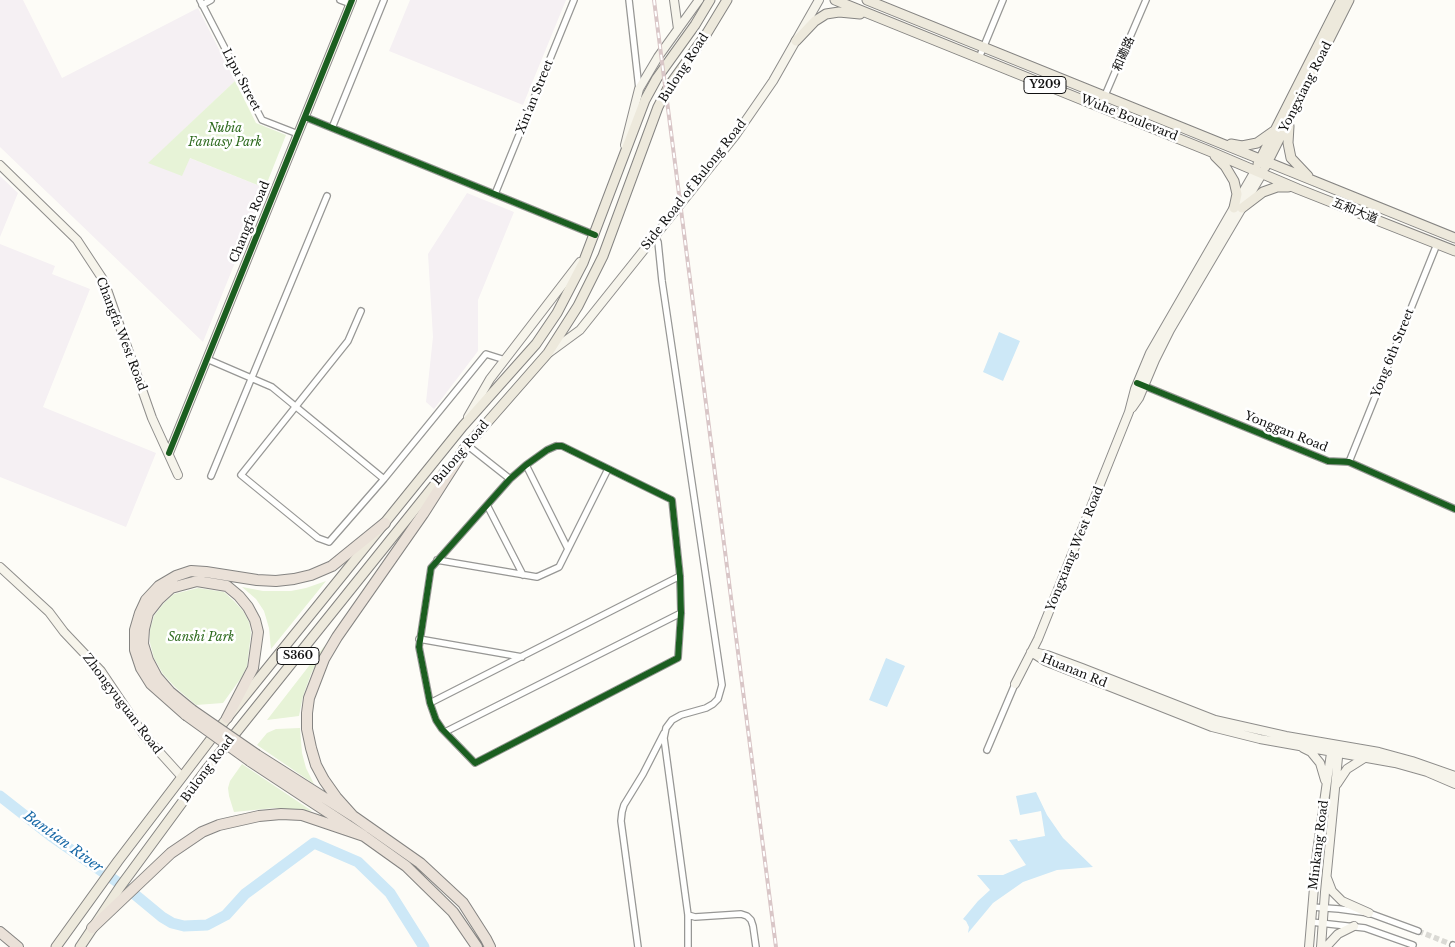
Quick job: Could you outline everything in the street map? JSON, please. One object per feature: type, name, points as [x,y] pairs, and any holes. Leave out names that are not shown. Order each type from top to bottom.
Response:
[{"type":"highway","points":[[353,816],[324,780],[311,748],[306,713],[309,698],[324,659],[337,637],[423,514],[467,444]]},
{"type":"highway","points":[[385,523],[332,566],[294,580],[257,580],[191,571],[176,576],[159,586],[146,600],[135,630],[135,650],[141,668],[151,684],[189,713],[406,866],[453,912],[477,947]]},
{"type":"highway","points":[[189,713],[157,677],[148,660],[143,644],[148,613],[170,588],[197,581],[227,586],[239,596],[255,620],[258,632],[253,668],[227,718]]},
{"type":"highway","points":[[254,758],[353,816],[406,852],[436,876],[463,904],[490,947]]},
{"type":"highway","points":[[92,928],[171,853],[202,832],[219,825],[238,819],[280,814],[302,815],[364,836]]},
{"type":"highway","points":[[0,932],[18,947]]},
{"type":"main road","points":[[674,0],[678,30]]},
{"type":"main road","points":[[623,159],[639,89],[699,0]]},
{"type":"main road","name":"Bulong Road","points":[[56,947],[96,890],[227,718],[460,430],[536,344],[566,296],[589,251],[640,112],[651,89],[710,0]]},
{"type":"main road","name":"Bulong Road","points":[[92,928],[206,770],[467,444],[548,353],[578,306],[599,265],[654,117],[664,96],[727,0]]},
{"type":"main road","name":"Side Road of Bulong Road","points":[[548,353],[580,330],[748,118],[773,81],[818,0]]},
{"type":"main road","name":"Wuhe Boulevard","points":[[835,0],[1258,172]]},
{"type":"main road","name":"Wuhe Boulevard","points":[[867,0],[1106,95],[1264,161]]},
{"type":"main road","name":"Yongxiang Road","points":[[1264,161],[1279,125],[1341,0]]},
{"type":"main road","name":"Yongxiang Road","points":[[1258,172],[1290,118],[1349,0]]},
{"type":"main road","name":"Changfa Road","points":[[169,453],[352,2]]},
{"type":"main road","points":[[796,41],[826,14],[839,12],[872,15]]},
{"type":"main road","points":[[1290,118],[1289,151],[1291,158],[1300,170],[1315,181],[1310,194]]},
{"type":"main road","points":[[1279,125],[1270,136],[1257,143],[1242,146],[1217,142],[1209,151],[1225,166],[1234,181],[1238,208],[1270,189],[1282,186],[1298,189]]},
{"type":"main road","name":"五和大道","points":[[1264,161],[1455,238]]},
{"type":"main road","name":"Changfa West Road","points":[[0,165],[77,240],[104,282],[152,418],[178,475]]},
{"type":"main road","name":"五和大道","points":[[1258,172],[1455,251]]},
{"type":"main road","name":"Yongxiang West Road","points":[[1015,684],[1046,621],[1141,384],[1157,339],[1238,208],[1258,172]]},
{"type":"main road","points":[[460,430],[490,379],[589,251]]},
{"type":"main road","name":"Zhongyuguan Road","points":[[0,566],[49,612],[64,632],[100,671],[144,736],[182,777]]},
{"type":"main road","name":"Huanan Rd","points":[[1031,652],[1044,661],[1193,720],[1234,733],[1299,746],[1335,748],[1395,756],[1455,776]]},
{"type":"main road","name":"Huanan Rd","points":[[1031,652],[1047,655],[1215,720],[1410,767],[1455,784]]},
{"type":"main road","points":[[1299,746],[1316,758],[1326,784]]},
{"type":"main road","name":"Minkang Road","points":[[1309,947],[1326,784],[1335,748]]},
{"type":"main road","name":"Minkang Road","points":[[1321,947],[1326,873],[1335,789],[1335,748]]},
{"type":"main road","points":[[1335,789],[1347,769],[1366,757]]},
{"type":"main road","points":[[1326,873],[1329,886],[1337,897],[1346,904],[1369,914]]},
{"type":"main road","points":[[1326,947],[1338,934],[1354,926]]},
{"type":"main road","name":"S360","points":[[80,947],[92,928]]},
{"type":"street","points":[[201,2],[211,0]]},
{"type":"street","points":[[340,0],[352,2]]},
{"type":"street","points":[[332,128],[384,0]]},
{"type":"street","name":"Xin'an Street","points":[[495,194],[574,0]]},
{"type":"street","points":[[629,0],[639,89]]},
{"type":"street","points":[[979,58],[1002,0]]},
{"type":"street","name":"和磡路","points":[[1100,107],[1146,0]]},
{"type":"street","name":"Lipu Street","points":[[201,2],[262,120],[298,134]]},
{"type":"street","points":[[305,117],[595,235]]},
{"type":"street","points":[[211,476],[327,196]]},
{"type":"street","points":[[638,947],[621,821],[624,805],[672,720],[681,714],[706,708],[713,704],[718,699],[722,685],[662,281],[658,242],[654,235]]},
{"type":"street","name":"Yong 6th Street","points":[[1349,462],[1437,244]]},
{"type":"street","points":[[361,311],[348,341],[241,475],[318,538],[329,542],[384,479],[486,354],[505,360]]},
{"type":"street","points":[[207,359],[272,387],[384,479]]},
{"type":"street","name":"Yonggan Road","points":[[1141,384],[1328,461],[1349,462],[1455,509]]},
{"type":"street","points":[[467,444],[510,479]]},
{"type":"street","points":[[556,446],[562,446],[672,500],[680,576],[678,658],[475,763],[436,720],[430,703],[419,639],[431,568],[510,479],[526,465],[547,450],[556,446]]},
{"type":"street","points":[[526,465],[568,549]]},
{"type":"street","points":[[437,560],[537,577],[559,567],[608,468]]},
{"type":"street","points":[[487,505],[523,575]]},
{"type":"street","points":[[430,703],[680,576]]},
{"type":"street","points":[[445,732],[680,613]]},
{"type":"street","points":[[419,639],[522,657]]},
{"type":"street","points":[[987,750],[1015,684]]},
{"type":"street","points":[[666,728],[665,747],[688,915],[688,947]]},
{"type":"street","points":[[1312,907],[1369,914],[1418,931]]},
{"type":"street","points":[[688,915],[694,917],[741,914],[747,916],[753,926],[756,947]]},
{"type":"street","points":[[1311,922],[1354,926],[1379,932],[1413,945]]},
{"type":"shaded area","points":[[0,0],[23,0],[62,78],[198,8],[235,81],[149,163],[190,158],[265,188],[203,342],[0,147]]},
{"type":"shaded area","points":[[410,0],[566,0],[523,105],[389,51]]},
{"type":"shaded area","points":[[0,176],[18,193],[0,237]]},
{"type":"shaded area","points":[[467,193],[514,212],[478,300],[478,351],[434,409],[426,402],[433,337],[428,254]]},
{"type":"shaded area","points":[[0,244],[55,266],[52,274],[90,289],[43,407],[156,453],[126,527],[0,477]]},
{"type":"green space","name":"Nubia Fantasy Park","points":[[235,81],[256,123],[286,135],[265,188],[190,158],[182,176],[148,163]]},
{"type":"green space","points":[[326,581],[271,649],[269,628],[264,611],[256,599],[242,587],[263,591],[291,591]]},
{"type":"green space","name":"Sanshi Park","points":[[198,588],[224,592],[243,611],[249,622],[251,633],[247,666],[223,703],[196,705],[163,674],[154,658],[150,643],[150,630],[154,616],[164,603],[174,594]]},
{"type":"green space","points":[[326,644],[311,674],[303,696],[299,716],[267,720]]},
{"type":"green space","points":[[300,728],[302,753],[306,768],[314,784],[257,745],[267,733],[276,729]]},
{"type":"green space","points":[[242,764],[312,811],[274,808],[234,812],[228,788],[230,781]]},
{"type":"water","points":[[999,332],[1020,341],[1003,381],[983,372]]},
{"type":"water","points":[[886,658],[905,666],[887,707],[869,700]]},
{"type":"water","points":[[1036,792],[1047,815],[1063,838],[1093,867],[1057,870],[1023,882],[993,903],[968,933],[969,927],[963,919],[990,890],[977,875],[1003,875],[1026,865],[1009,840],[1017,839],[1018,841],[1045,836],[1041,811],[1020,815],[1016,796]]},
{"type":"waterway","name":"Bantian River","points":[[0,796],[51,836],[126,888]]},
{"type":"waterway","name":"Bantian River","points":[[133,893],[172,923],[184,926],[207,925],[226,915],[245,894],[314,843],[358,862],[390,893],[424,947]]},
{"type":"tunnel","points":[[1418,931],[1453,945]]},
{"type":"railway","points":[[654,0],[776,947]]},
{"type":"cycle path","points":[[169,453],[352,0]]},
{"type":"cycle path","points":[[305,117],[595,235]]},
{"type":"cycle path","points":[[1137,383],[1328,461],[1349,462],[1455,509]]},
{"type":"cycle path","points":[[556,446],[562,446],[672,500],[680,576],[681,613],[678,658],[475,763],[442,729],[436,720],[430,703],[419,647],[431,568],[510,479],[526,465],[556,446]]}]
